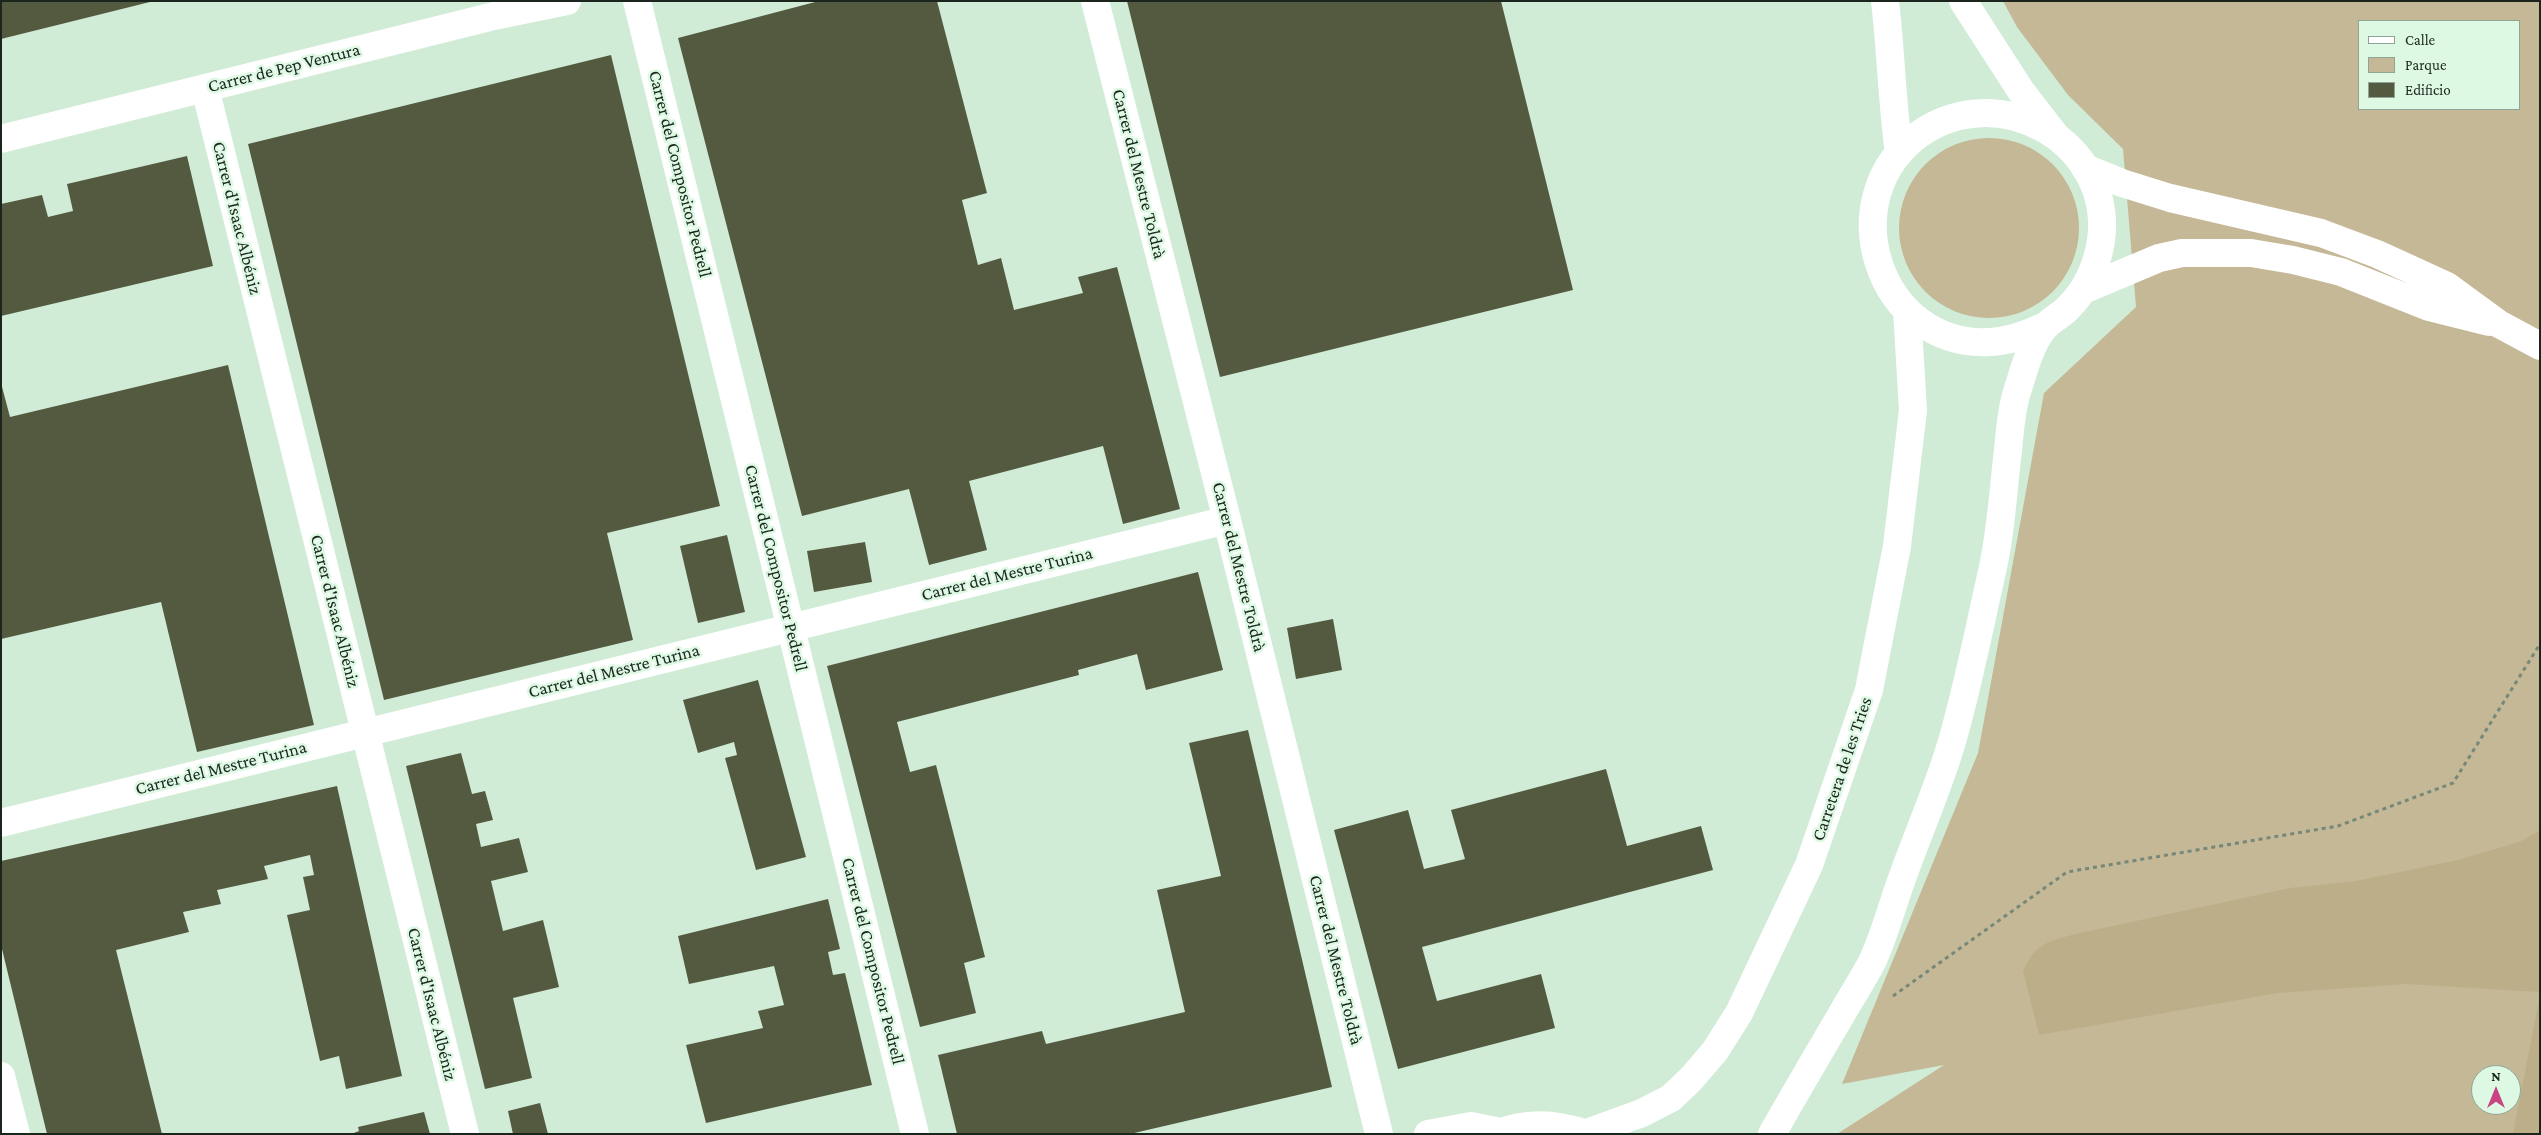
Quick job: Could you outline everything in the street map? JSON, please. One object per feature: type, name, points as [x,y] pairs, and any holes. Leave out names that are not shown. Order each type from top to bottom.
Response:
[{"type":"street","name":"Carrer de Pep Ventura","points":[[1,139],[494,16],[567,1]]},
{"type":"street","name":"Carrer del Compositor Pedrell","points":[[637,1],[915,1134]]},
{"type":"street","name":"Carrer del Mestre Toldrà","points":[[1095,1],[1227,520],[1379,1134]]},
{"type":"street","points":[[1885,1],[1899,153]]},
{"type":"street","points":[[1963,1],[2022,91],[2055,135]]},
{"type":"street","name":"Carrer d'Isaac Albéniz","points":[[205,88],[465,1134]]},
{"type":"street","points":[[1973,114],[2002,114],[2030,120],[2055,135],[2072,150],[2086,168],[2098,198],[2102,230],[2097,262],[2083,290],[2066,311],[2043,327],[2016,339],[1987,342],[1958,339],[1931,328],[1907,311],[1889,288],[1877,262],[1872,234],[1874,205],[1883,177],[1899,153],[1920,134],[1946,120],[1973,114]]},
{"type":"street","points":[[2086,168],[2122,183],[2170,198],[2321,234],[2377,254],[2447,286],[2499,324],[2540,346]]},
{"type":"street","points":[[2083,290],[2158,258],[2214,252],[2250,253],[2293,260],[2341,272],[2429,308],[2499,324]]},
{"type":"street","name":"Carretera de les Tries","points":[[1587,1134],[1642,1113],[1671,1098],[1709,1058],[1739,1013],[1809,865],[1869,690],[1897,546],[1913,410],[1907,311]]},
{"type":"street","points":[[1772,1134],[1872,961],[1952,740],[1993,568],[2012,410],[2025,366],[2043,327]]},
{"type":"street","name":"Carrer del Mestre Turina","points":[[1,823],[1227,520]]},
{"type":"street","points":[[1,1076],[16,1134]]},
{"type":"street","points":[[1428,1134],[1471,1126],[1499,1133],[1522,1126],[1544,1124],[1566,1127],[1587,1134]]},
{"type":"path","points":[[1839,1017],[1893,996],[2068,872],[2338,826],[2453,783],[2540,644]]},
{"type":"green space","points":[[2003,1],[2540,1],[2540,1134],[1837,1134],[1944,1065],[1842,1084],[1978,753],[2044,393],[2136,307],[2123,149],[2068,95],[2017,27]]},
{"type":"green space","points":[[1989,138],[2023,145],[2046,159],[2058,171],[2068,186],[2075,202],[2079,228],[2072,262],[2058,285],[2046,297],[2031,307],[2015,314],[1989,318],[1955,311],[1932,297],[1920,285],[1910,270],[1903,254],[1899,228],[1906,194],[1920,171],[1932,159],[1947,149],[1963,142]]},
{"type":"shaded area","points":[[2540,830],[2540,992],[2406,984],[2278,993],[2039,1035],[2023,971],[2038,949],[2050,942],[2075,934],[2290,888],[2356,881],[2458,860],[2522,841]]},
{"type":"shaded area","points":[[2540,995],[2540,1134],[2513,1134],[2517,1115],[2521,1115],[2521,1093]]},
{"type":"building","points":[[1,1],[150,1],[150,2],[1,39]]},
{"type":"building","points":[[819,1],[937,1],[987,193],[962,200],[978,265],[1001,258],[1014,310],[1083,293],[1078,277],[1117,267],[1180,509],[1123,524],[1103,446],[969,481],[987,550],[929,565],[909,489],[802,516],[678,38]]},
{"type":"building","points":[[1127,1],[1501,1],[1573,290],[1220,377]]},
{"type":"building","points":[[611,55],[720,506],[607,533],[633,640],[384,700],[248,144]]},
{"type":"building","points":[[187,156],[213,266],[1,316],[1,204],[42,195],[48,217],[73,211],[67,184]]},
{"type":"building","points":[[228,365],[314,725],[197,752],[161,602],[1,639],[1,383],[10,417]]},
{"type":"building","points":[[727,535],[745,612],[698,623],[680,546]]},
{"type":"building","points":[[865,542],[872,582],[814,592],[807,551]]},
{"type":"building","points":[[1198,572],[1223,670],[1146,690],[1137,654],[1078,670],[1079,675],[897,722],[910,772],[936,765],[985,957],[964,963],[976,1013],[920,1027],[827,666]]},
{"type":"building","points":[[1333,619],[1342,670],[1296,679],[1287,628]]},
{"type":"building","points":[[758,680],[806,857],[756,870],[725,758],[737,755],[734,742],[698,753],[683,700]]},
{"type":"building","points":[[1248,730],[1332,1087],[1130,1134],[957,1134],[938,1055],[1042,1031],[1046,1044],[1185,1012],[1157,890],[1221,876],[1189,743]]},
{"type":"building","points":[[461,753],[472,794],[485,791],[493,820],[476,824],[481,847],[519,838],[528,872],[491,881],[503,931],[543,920],[559,987],[513,998],[532,1078],[485,1089],[406,766]]},
{"type":"building","points":[[1606,769],[1627,846],[1701,826],[1713,870],[1422,947],[1437,1001],[1541,974],[1555,1028],[1398,1069],[1334,830],[1408,810],[1424,869],[1465,859],[1451,810]]},
{"type":"building","points":[[337,786],[402,1076],[346,1089],[339,1056],[320,1061],[287,915],[310,910],[303,877],[314,875],[310,855],[264,866],[268,879],[217,890],[221,904],[183,912],[189,932],[116,950],[162,1134],[47,1134],[1,945],[1,861]]},
{"type":"building","points":[[828,899],[840,949],[828,952],[833,975],[845,973],[872,1085],[706,1123],[686,1045],[763,1028],[758,1011],[784,1005],[774,966],[689,984],[678,936]]},
{"type":"building","points":[[540,1103],[548,1134],[513,1134],[508,1111]]},
{"type":"building","points":[[424,1112],[430,1134],[351,1134],[359,1131],[358,1127]]}]
